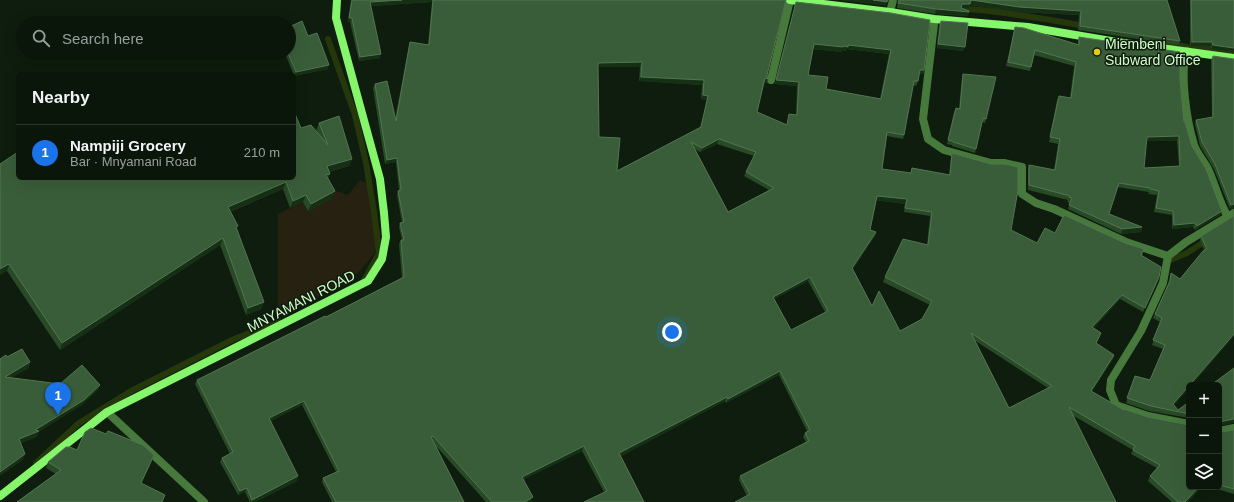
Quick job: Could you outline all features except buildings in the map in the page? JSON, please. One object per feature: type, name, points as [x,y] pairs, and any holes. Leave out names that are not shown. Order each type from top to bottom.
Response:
[{"type":"street","name":"MNYAMANI ROAD","points":[[0,496],[107,412],[368,281],[382,259],[386,237],[380,179],[336,18],[337,0]]},
{"type":"street","points":[[772,80],[790,0],[934,19],[1028,27],[1117,42],[1234,58]]},
{"type":"street","points":[[890,12],[893,0]]},
{"type":"street","points":[[934,19],[923,119],[928,139],[944,150],[991,162],[1022,167],[1022,194],[1036,203],[1054,209],[1126,242],[1168,256]]},
{"type":"street","points":[[1186,423],[1148,416],[1116,405],[1110,390],[1111,380],[1142,330],[1163,283],[1168,256],[1186,242],[1231,215],[1219,201],[1209,171],[1194,146],[1185,106],[1184,59],[1187,51]]},
{"type":"street","points":[[107,412],[204,502]]},
{"type":"street","points":[[1222,431],[1234,428]]},
{"type":"shaded area","points":[[360,180],[372,186],[381,236],[376,251],[359,272],[320,296],[278,311],[278,214],[331,189],[348,195]]},
{"type":"waterway","points":[[956,9],[987,10],[1085,26]]},
{"type":"waterway","points":[[328,39],[355,115],[366,163],[374,212],[379,253],[362,284]]},
{"type":"waterway","points":[[1163,42],[1195,49],[1207,48],[1234,54]]},
{"type":"waterway","points":[[1170,260],[1187,253],[1207,240]]},
{"type":"waterway","points":[[36,463],[79,423],[131,391],[234,339],[279,322]]},
{"type":"place","name":"Miembeni Subward Office","points":[[1097,52]]},
{"type":"place","name":"Nampiji Grocery","points":[[58,415]]}]
